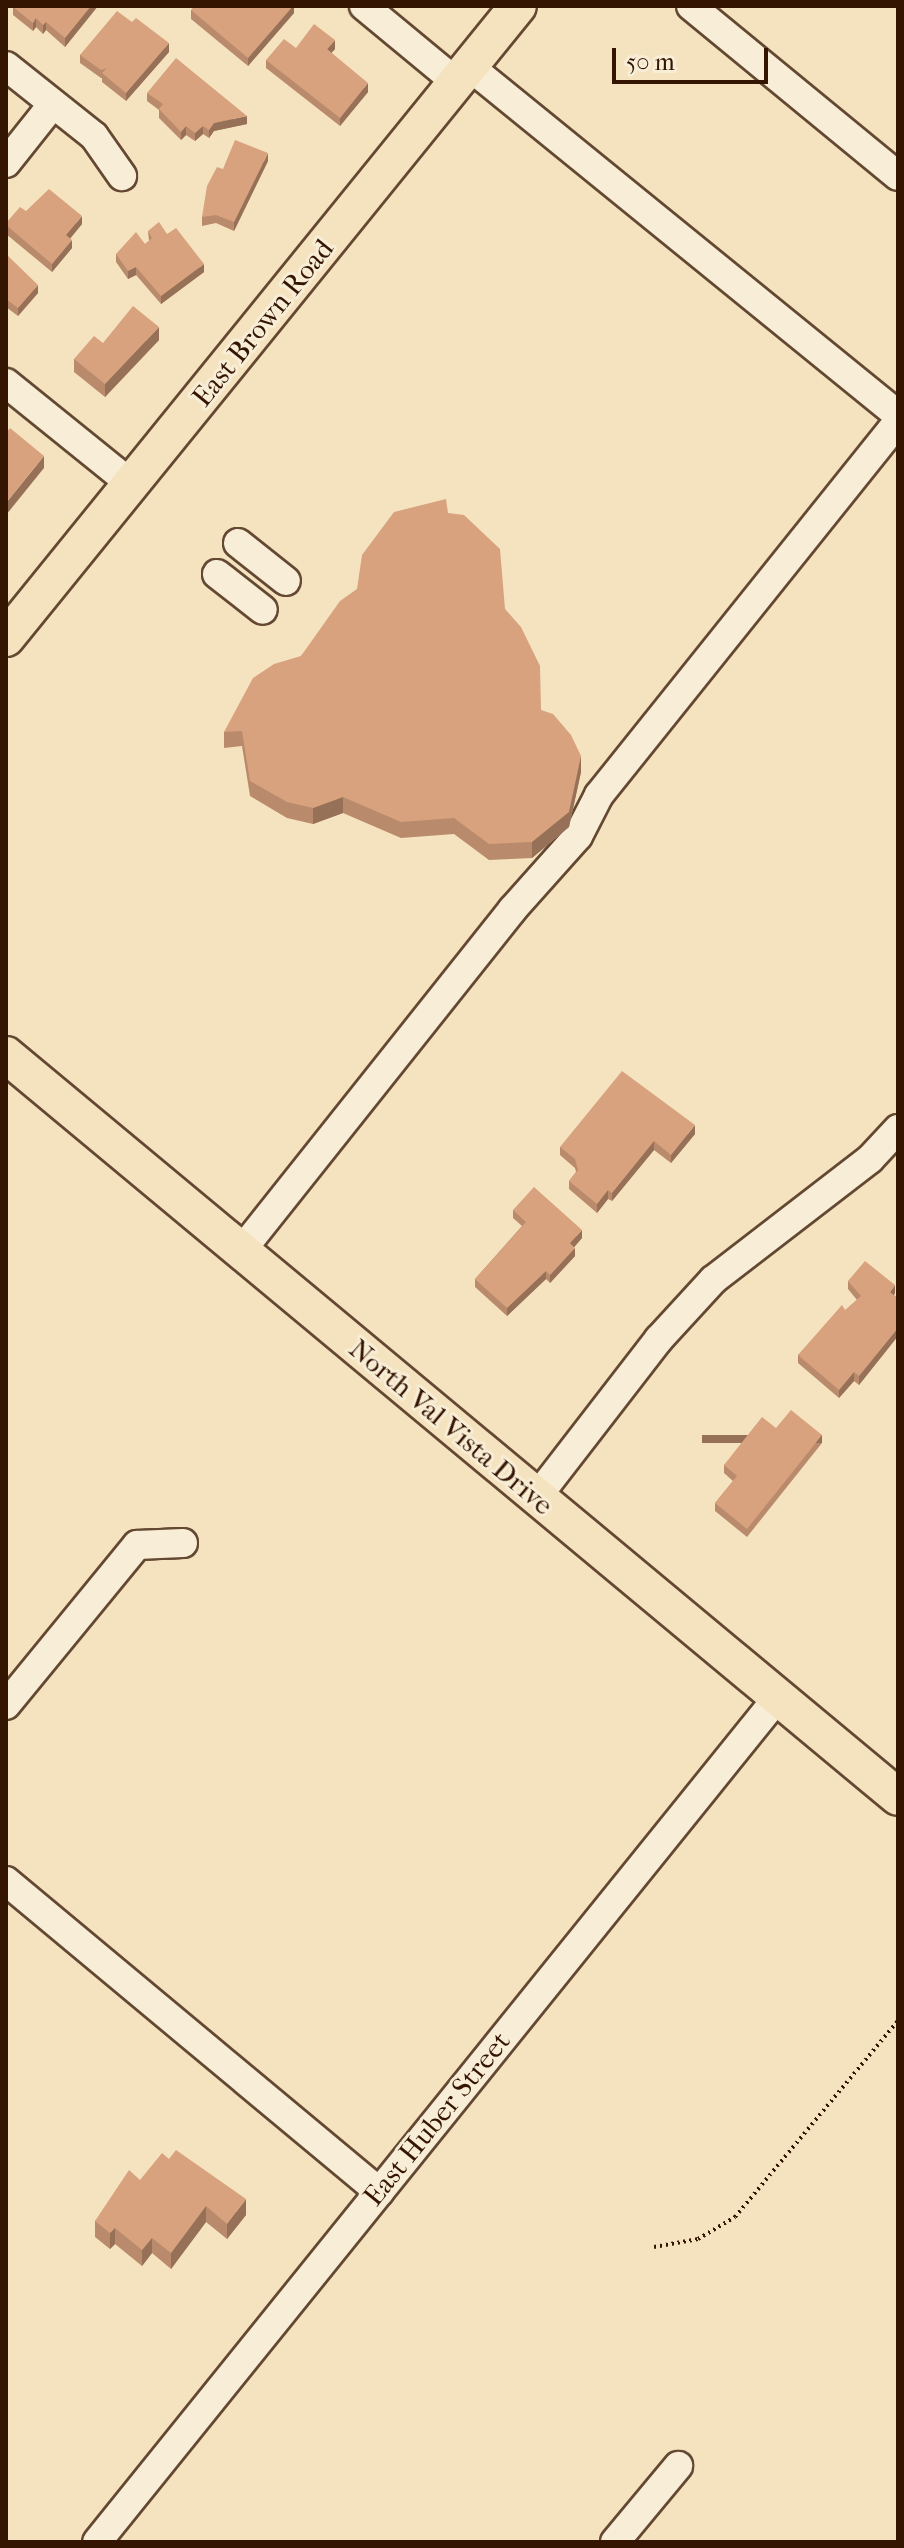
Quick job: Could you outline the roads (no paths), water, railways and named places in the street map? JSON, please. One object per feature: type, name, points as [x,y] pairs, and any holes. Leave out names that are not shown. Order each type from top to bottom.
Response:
[{"type":"main road","name":"East Brown Road","points":[[6,638],[518,6]]},
{"type":"main road","name":"North Val Vista Drive","points":[[6,1055],[898,1797]]},
{"type":"street","points":[[364,6],[464,75],[898,415]]},
{"type":"street","points":[[691,6],[898,176]]},
{"type":"street","points":[[6,66],[94,136],[122,176]]},
{"type":"street","points":[[6,163],[53,104]]},
{"type":"street","points":[[6,383],[131,484]]},
{"type":"street","points":[[241,1251],[512,910],[578,836],[599,795],[898,422]]},
{"type":"street","points":[[238,543],[286,581]]},
{"type":"street","points":[[217,574],[263,610]]},
{"type":"street","points":[[536,1498],[659,1339],[713,1280],[870,1159],[898,1129]]},
{"type":"street","points":[[6,1705],[137,1545],[183,1543]]},
{"type":"street","name":"East Huber Street","points":[[97,2542],[778,1697]]},
{"type":"street","points":[[6,1881],[379,2192]]},
{"type":"street","points":[[615,2542],[678,2466]]}]
